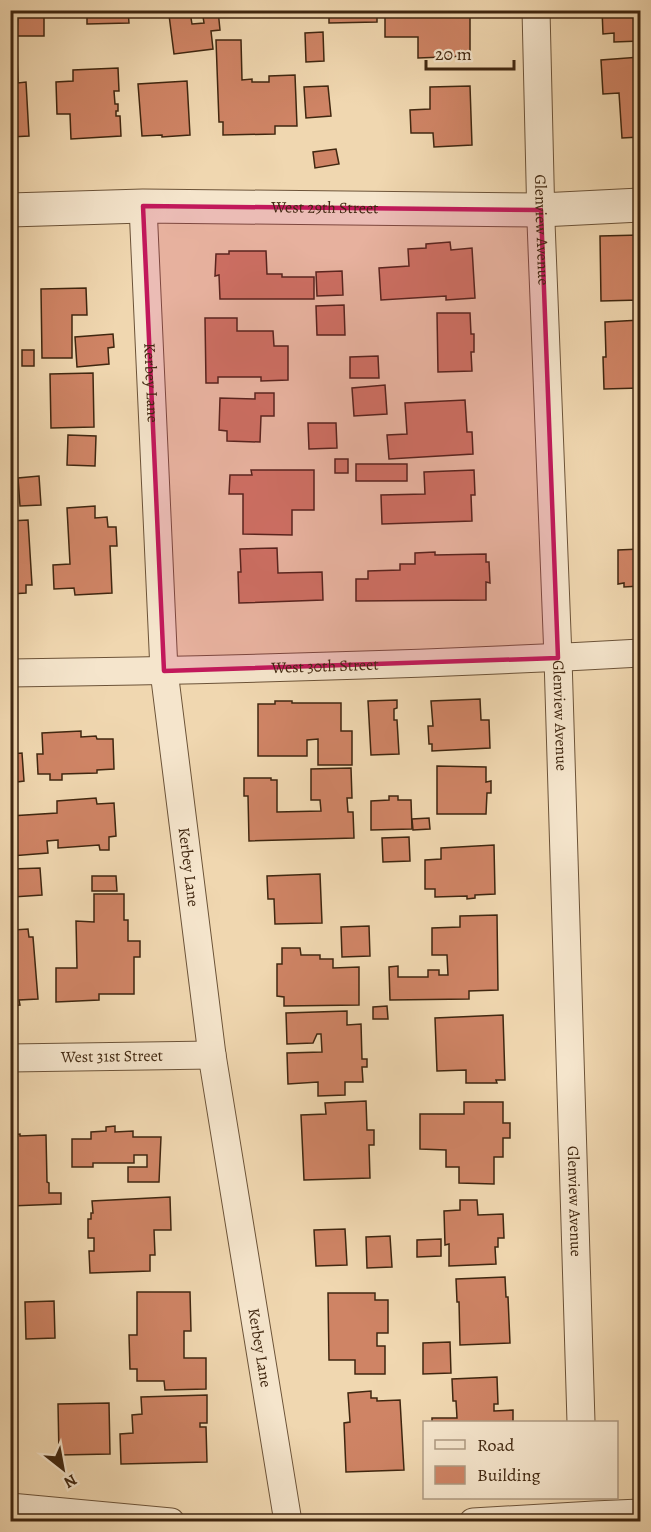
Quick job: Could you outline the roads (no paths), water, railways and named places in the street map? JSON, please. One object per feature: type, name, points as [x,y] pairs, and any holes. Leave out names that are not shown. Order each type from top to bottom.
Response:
[{"type":"street","name":"Glenview Avenue","points":[[536,10],[558,658],[580,1421]]},
{"type":"street","name":"West 29th Street","points":[[10,210],[143,206],[541,210],[640,205]]},
{"type":"street","name":"Kerbey Lane","points":[[143,206],[164,670],[212,1055],[288,1521]]},
{"type":"street","name":"West 30th Street","points":[[10,673],[558,658],[640,653]]},
{"type":"street","name":"West 31st Street","points":[[10,1058],[212,1055]]},
{"type":"street","points":[[10,1507],[171,1521]]},
{"type":"street","points":[[473,1521],[593,1511],[640,1513]]}]
